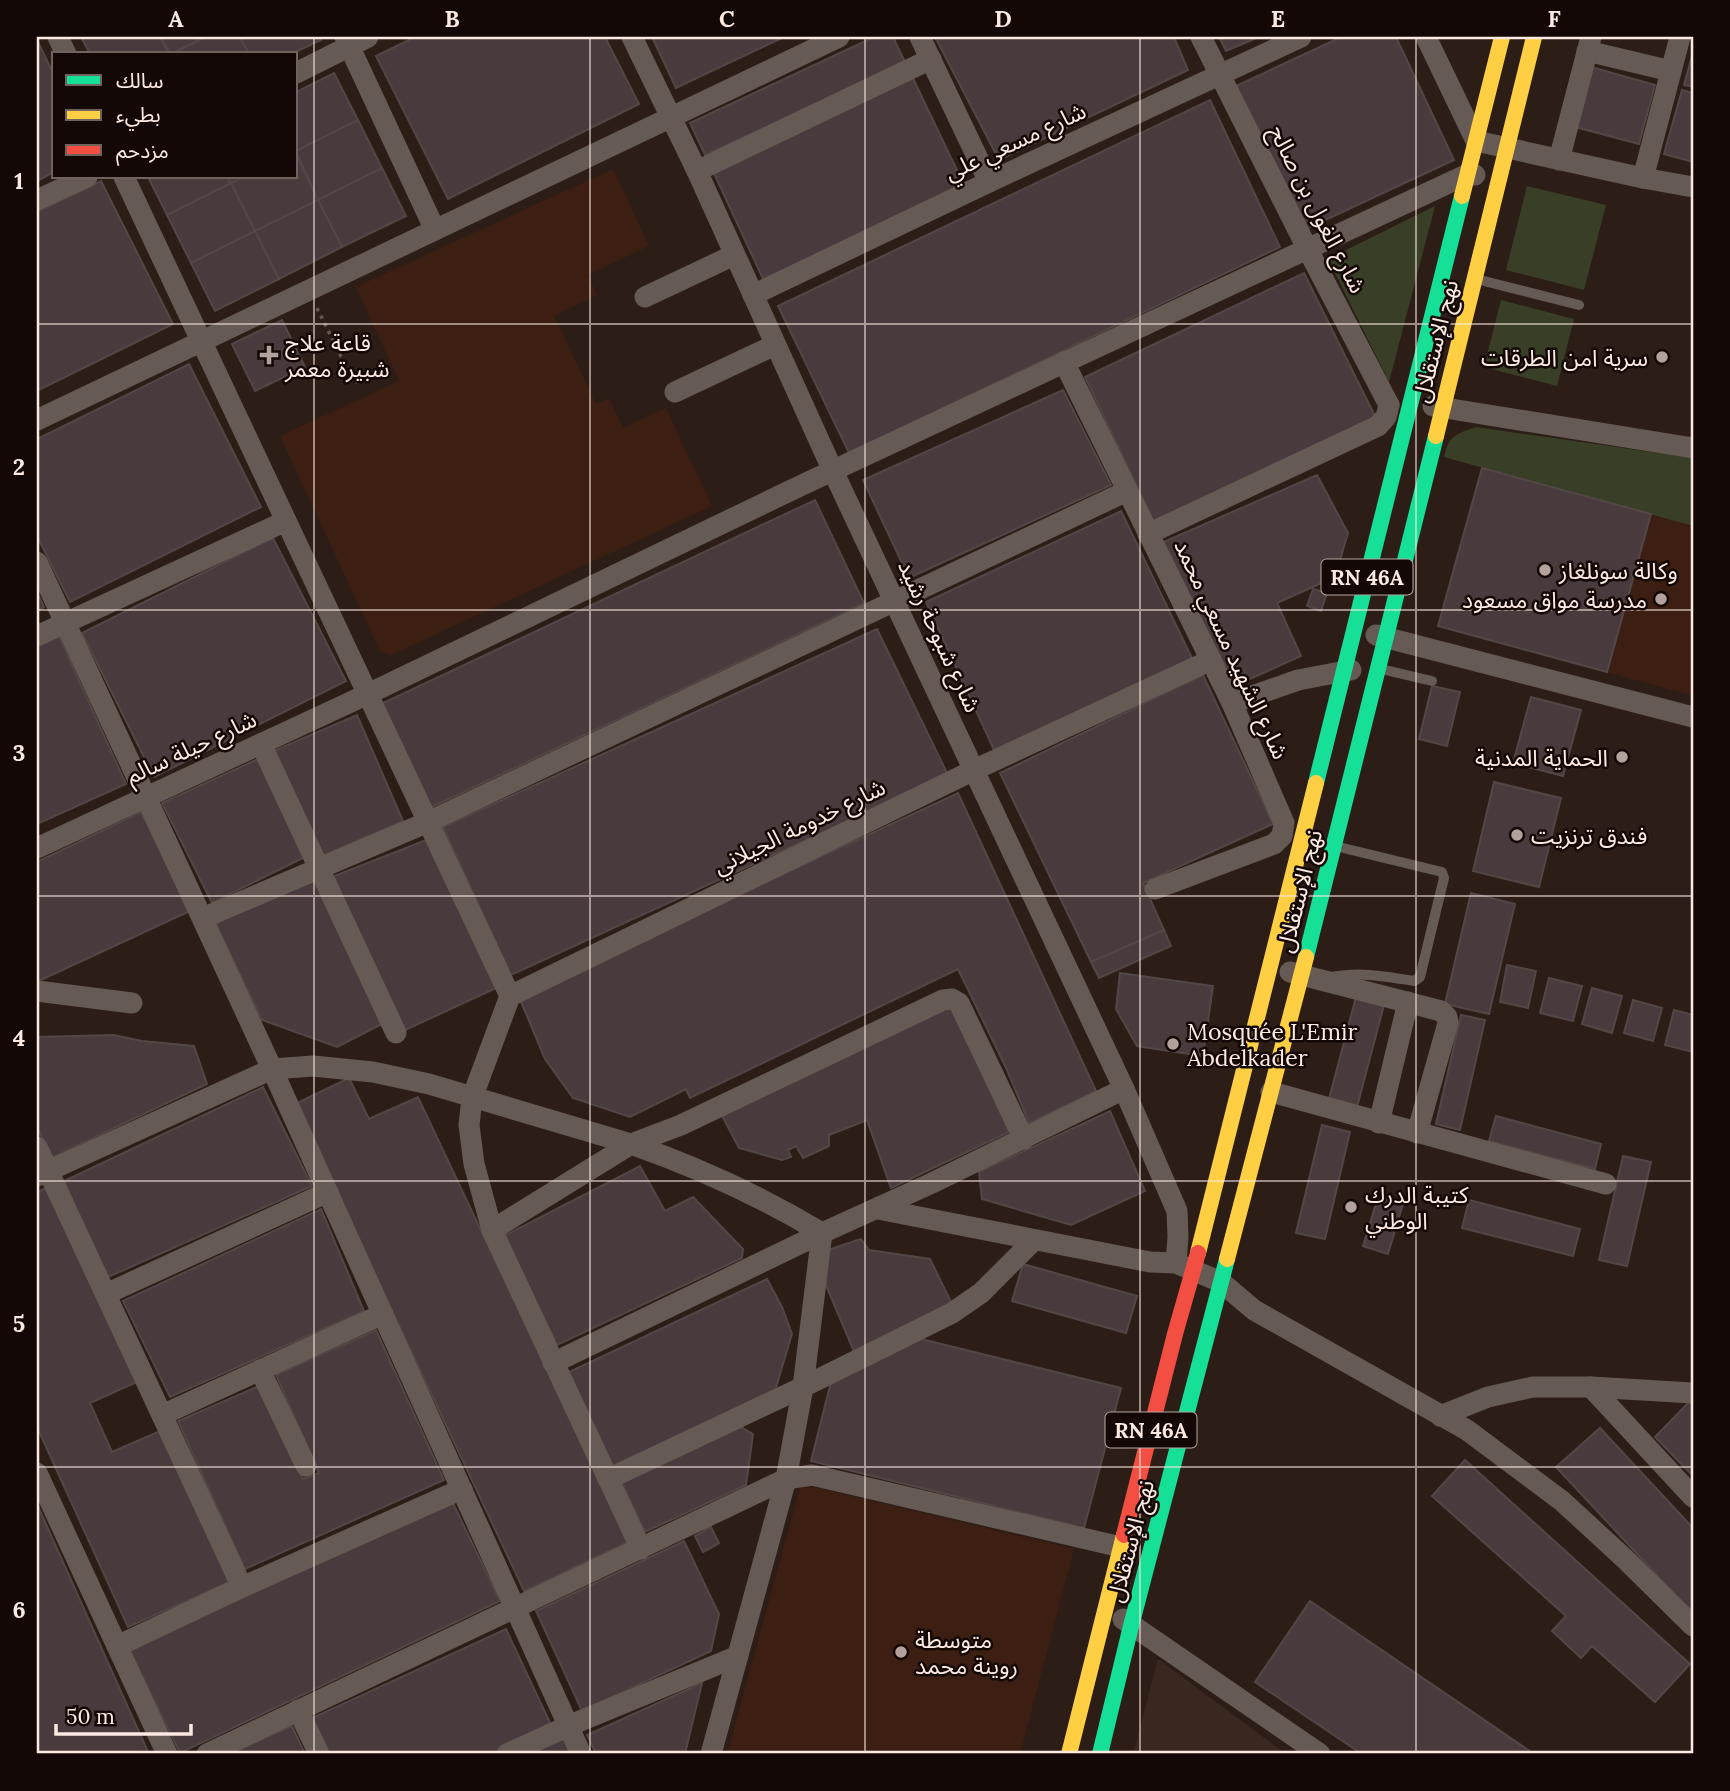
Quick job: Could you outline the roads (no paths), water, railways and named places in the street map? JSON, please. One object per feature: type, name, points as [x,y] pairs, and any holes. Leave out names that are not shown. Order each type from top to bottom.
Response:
[{"type":"main road","name":"نهج الإستقلال","points":[[1069,1754],[1121,1547],[1185,1266],[1268,966],[1354,631],[1400,405],[1468,174],[1502,37]]},
{"type":"main road","name":"نهج الإستقلال","points":[[1100,1754],[1271,1091],[1311,977],[1334,845],[1534,37]]},
{"type":"street","name":"شارع شبوحة رشيد","points":[[632,37],[697,171],[833,471],[1124,1089],[1177,1211],[1178,1237],[1185,1266]]},
{"type":"street","points":[[37,420],[839,37]]},
{"type":"street","points":[[920,37],[989,182]]},
{"type":"street","name":"شارع الغول بن صالح","points":[[1201,37],[1307,248],[1400,405]]},
{"type":"street","name":"شارع مسعي علي","points":[[753,295],[1301,37]]},
{"type":"street","points":[[1426,37],[1476,141],[1693,187]]},
{"type":"street","points":[[1643,178],[1680,37]]},
{"type":"street","points":[[298,72],[354,40],[435,230]]},
{"type":"street","points":[[1559,160],[1589,44],[1671,71]]},
{"type":"street","points":[[697,171],[931,59]]},
{"type":"street","points":[[1468,174],[1497,181]]},
{"type":"street","name":"شارع حيلة سالم","points":[[37,848],[1468,174]]},
{"type":"street","points":[[37,200],[85,178]]},
{"type":"street","points":[[124,178],[510,996],[472,1098],[469,1125],[474,1164],[492,1230],[641,1549]]},
{"type":"street","points":[[645,297],[734,255]]},
{"type":"street","points":[[675,392],[775,345]]},
{"type":"street","name":"شارع الشهيد مسعي محمد","points":[[1064,362],[1232,703],[1284,824],[1282,836],[1274,844],[1154,889]]},
{"type":"street","points":[[1148,534],[1378,426],[1400,405],[1468,410],[1693,448]]},
{"type":"street","points":[[203,918],[428,822],[1127,491]]},
{"type":"street","points":[[37,636],[286,521]]},
{"type":"street","points":[[37,562],[272,1069],[581,1754]]},
{"type":"street","points":[[1354,631],[1693,717]]},
{"type":"street","name":"شارع خدومة الجيلاني","points":[[510,996],[974,770],[1210,660]]},
{"type":"street","points":[[1232,703],[1298,680],[1343,671],[1378,668]]},
{"type":"street","points":[[261,744],[396,1033]]},
{"type":"street","points":[[1268,966],[1408,1002],[1441,1012],[1447,1017],[1448,1023],[1417,1133]]},
{"type":"street","points":[[37,991],[132,1003]]},
{"type":"street","points":[[492,1230],[631,1144],[681,1125],[943,1000],[952,999],[959,1003],[1024,1139]]},
{"type":"street","points":[[1379,1122],[1408,1002]]},
{"type":"street","points":[[43,1174],[272,1069],[313,1066],[373,1072],[429,1084],[631,1144],[775,1205],[822,1233]]},
{"type":"street","points":[[553,1363],[1124,1089]]},
{"type":"street","points":[[1271,1091],[1606,1184]]},
{"type":"street","points":[[37,1147],[43,1174],[106,1294],[242,1587]]},
{"type":"street","points":[[106,1294],[328,1192]]},
{"type":"street","points":[[878,1209],[1150,1262],[1185,1266],[1221,1282],[1254,1310],[1468,1430],[1562,1501],[1625,1558],[1693,1626]]},
{"type":"street","points":[[710,1754],[786,1479],[803,1387],[822,1233]]},
{"type":"street","points":[[608,1479],[952,1313],[981,1293],[1034,1240]]},
{"type":"street","points":[[162,1415],[383,1314]]},
{"type":"street","points":[[260,1370],[306,1466]]},
{"type":"street","points":[[1440,1416],[1488,1397],[1533,1387],[1591,1387],[1693,1393]]},
{"type":"street","points":[[1591,1387],[1693,1497]]},
{"type":"street","points":[[37,1473],[167,1754]]},
{"type":"street","points":[[207,1754],[786,1479],[812,1475],[1121,1547]]},
{"type":"street","points":[[117,1646],[461,1489]]},
{"type":"street","points":[[1107,1603],[1131,1626],[1320,1754]]},
{"type":"street","points":[[507,1754],[738,1656]]},
{"type":"street","points":[[298,1710],[319,1754]]},
{"type":"lane","points":[[1474,278],[1579,305]]},
{"type":"lane","points":[[1378,668],[1432,681]]},
{"type":"lane","points":[[1311,977],[1346,973],[1367,973],[1414,981],[1420,977],[1444,878],[1442,872],[1334,845]]},
{"type":"place","name":"قاعة علاج شبيرة معمر","points":[[269,355]]},
{"type":"place","name":"سرية امن الطرقات","points":[[1662,357]]},
{"type":"place","name":"وكالة سونلغاز","points":[[1545,570]]},
{"type":"place","name":"مدرسة مواق مسعود","points":[[1661,599]]},
{"type":"place","name":"الحماية المدنية","points":[[1622,757]]},
{"type":"place","name":"فندق ترنزيت","points":[[1517,835]]},
{"type":"place","name":"Mosquée L'Emir Abdelkader","points":[[1173,1044]]},
{"type":"place","name":"كتيبة الدرك الوطني","points":[[1351,1207]]},
{"type":"place","name":"متوسطة روينة محمد","points":[[901,1652]]}]
